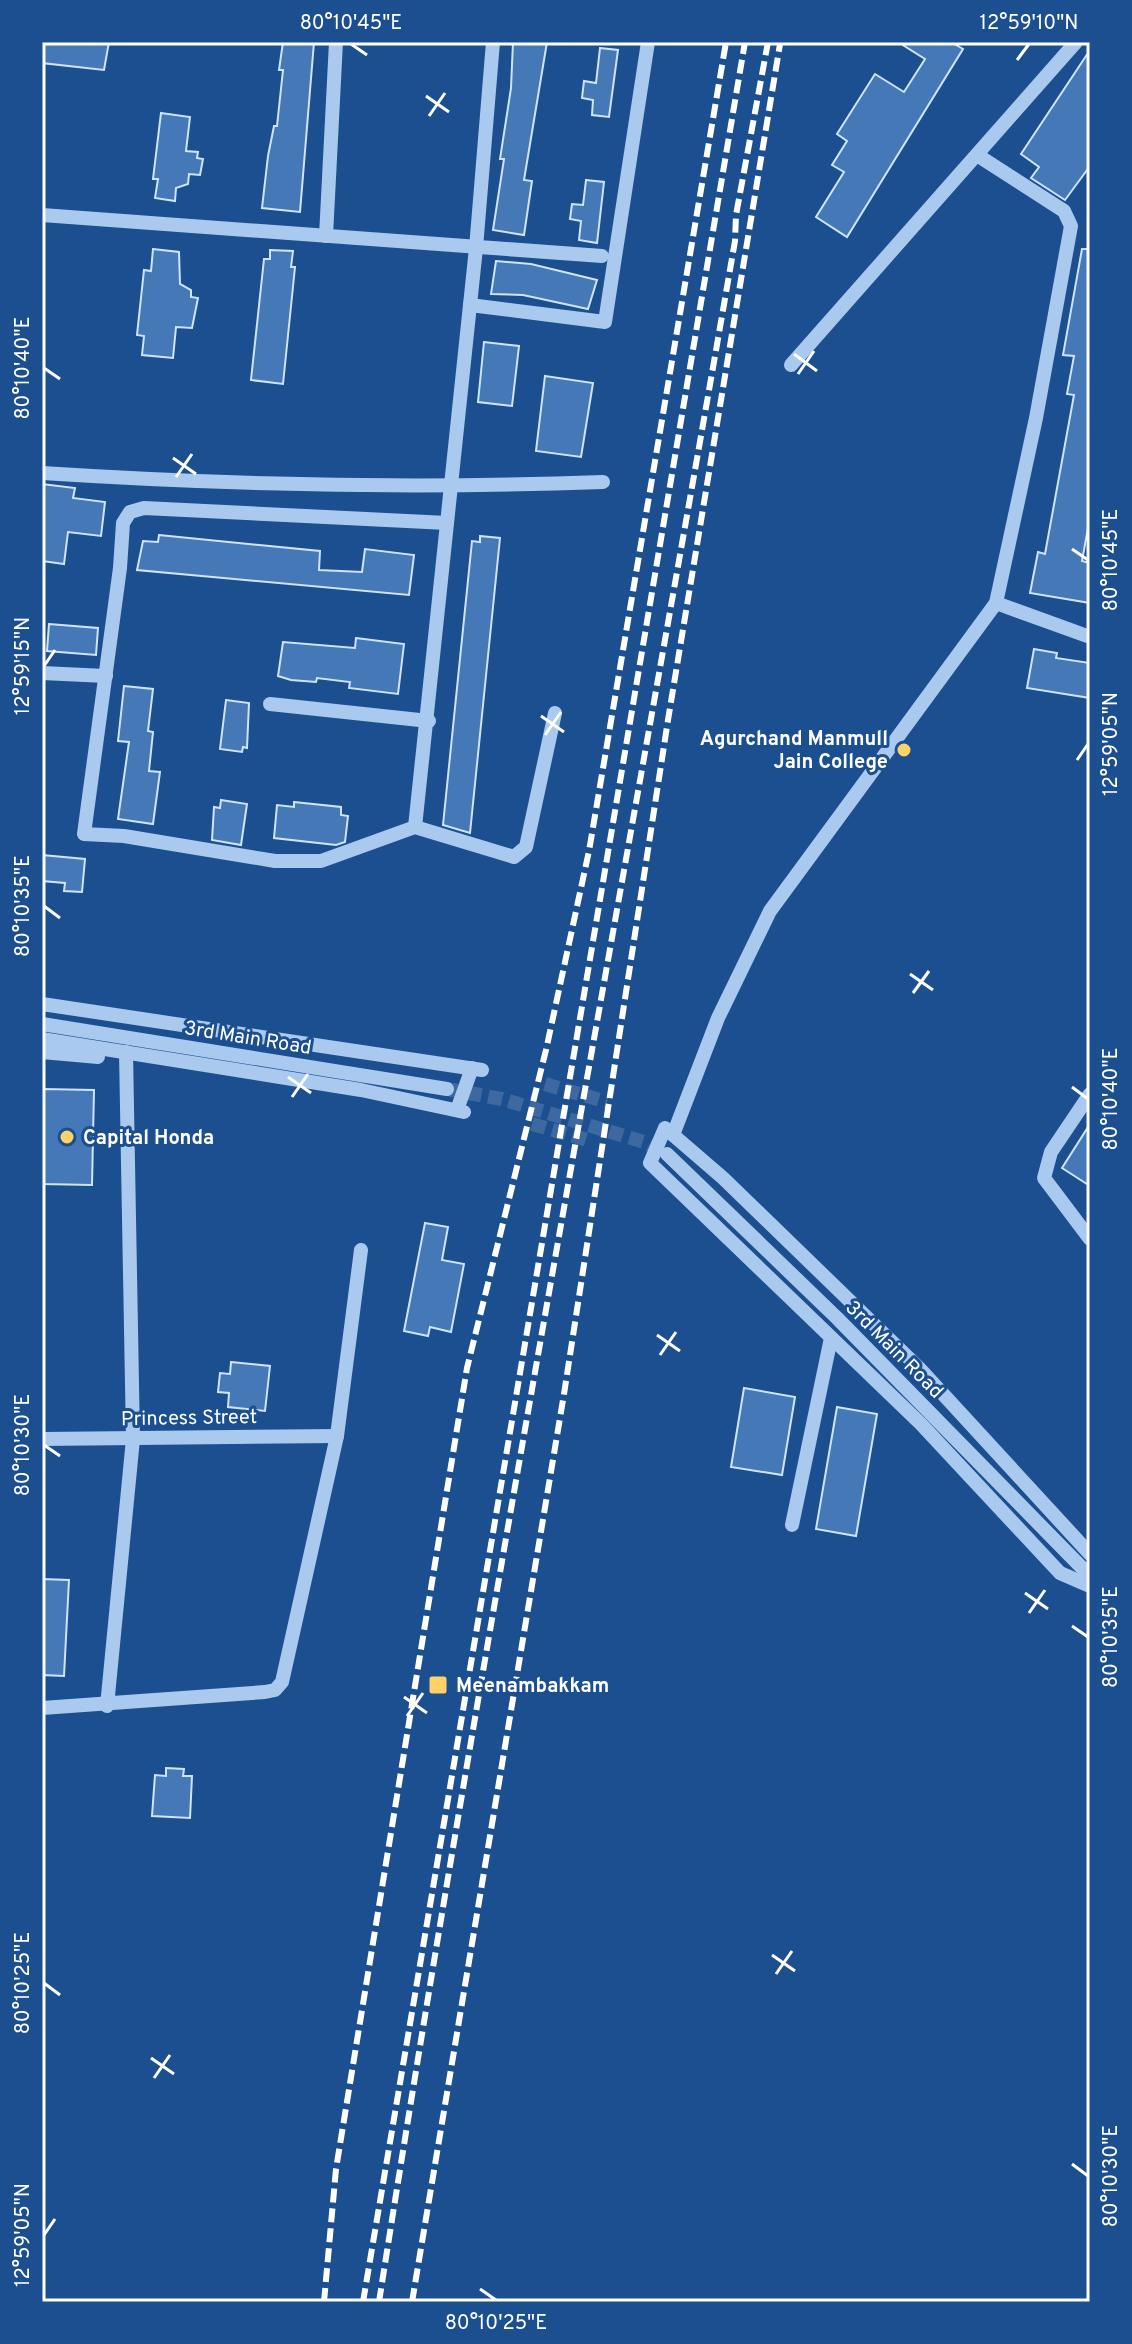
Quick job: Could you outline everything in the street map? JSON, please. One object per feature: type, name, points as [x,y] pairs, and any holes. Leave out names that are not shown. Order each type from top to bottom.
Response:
[{"type":"street","points":[[326,236],[336,42]]},
{"type":"street","points":[[415,827],[429,721],[476,248],[493,42]]},
{"type":"street","points":[[470,305],[605,322],[648,42]]},
{"type":"street","points":[[791,365],[1076,42]]},
{"type":"street","points":[[673,1135],[718,1018],[770,911],[996,603],[1036,418],[1071,226],[1064,211],[977,155]]},
{"type":"street","points":[[42,215],[602,256]]},
{"type":"street","points":[[42,473],[204,483],[451,487],[603,482]]},
{"type":"street","points":[[447,523],[144,508],[130,512],[123,523],[84,834],[124,836],[275,861],[321,861],[415,827],[514,857],[526,847],[555,713]]},
{"type":"street","points":[[996,603],[1090,637]]},
{"type":"street","points":[[42,673],[106,676]]},
{"type":"street","points":[[270,704],[429,721]]},
{"type":"street","points":[[42,1004],[477,1069],[460,1111],[361,1090],[126,1058],[42,1052]]},
{"type":"street","name":"3rd Main Road","points":[[42,1024],[447,1089]]},
{"type":"street","points":[[42,1039],[126,1058]]},
{"type":"street","points":[[107,1706],[133,1439],[126,1058]]},
{"type":"street","points":[[1090,1094],[1051,1152],[1044,1178],[1090,1239]]},
{"type":"street","points":[[1090,1554],[920,1369],[734,1188],[665,1128],[650,1163],[921,1424],[1060,1573],[1090,1586]]},
{"type":"street","name":"3rd Main Road","points":[[667,1154],[837,1318],[1090,1576]]},
{"type":"street","points":[[42,1708],[107,1706],[265,1692],[275,1690],[282,1682],[337,1436],[361,1250]]},
{"type":"street","points":[[792,1525],[831,1338]]},
{"type":"street","name":"Princess Street","points":[[42,1439],[337,1436]]},
{"type":"building","points":[[42,42],[109,42],[104,70],[42,63]]},
{"type":"building","points":[[283,42],[314,42],[300,212],[262,208],[268,156],[274,126],[277,126]]},
{"type":"building","points":[[513,42],[547,42],[524,180],[532,181],[524,235],[493,230],[504,159],[500,159],[511,88]]},
{"type":"building","points":[[898,42],[951,42],[963,49],[847,237],[816,217],[844,172],[832,165],[847,141],[837,134],[875,74],[904,92],[925,59]]},
{"type":"building","points":[[600,48],[618,50],[609,117],[592,115],[593,100],[582,98],[584,81],[596,83]]},
{"type":"building","points":[[1090,50],[1090,166],[1065,200],[1031,178],[1039,167],[1021,154]]},
{"type":"building","points":[[161,113],[190,117],[186,151],[198,152],[197,158],[203,159],[200,175],[189,174],[188,184],[176,188],[175,201],[155,198],[158,179],[153,179]]},
{"type":"building","points":[[586,180],[604,182],[597,243],[579,240],[581,221],[570,219],[572,204],[583,205]]},
{"type":"building","points":[[153,249],[179,252],[180,284],[191,290],[191,297],[198,298],[192,328],[176,327],[173,358],[142,355],[144,336],[137,335],[144,270],[151,271]]},
{"type":"building","points":[[1082,249],[1090,249],[1090,517],[1082,561],[1090,563],[1090,603],[1030,593],[1038,552],[1045,554],[1074,395],[1067,394],[1074,356],[1063,355]]},
{"type":"building","points":[[270,250],[293,251],[291,267],[295,267],[283,384],[251,380],[264,259],[270,259]]},
{"type":"building","points":[[496,261],[531,264],[597,280],[588,309],[523,295],[491,294]]},
{"type":"building","points":[[484,342],[519,346],[512,406],[478,402]]},
{"type":"building","points":[[545,376],[593,383],[581,457],[536,451]]},
{"type":"building","points":[[42,484],[75,488],[73,498],[105,502],[101,536],[68,532],[64,564],[42,561]]},
{"type":"building","points":[[159,535],[320,551],[319,570],[362,572],[365,549],[414,555],[409,595],[137,570],[143,541],[158,542]]},
{"type":"building","points":[[480,536],[500,538],[470,833],[443,825],[472,541],[480,542]]},
{"type":"building","points":[[49,624],[98,628],[96,655],[47,651]]},
{"type":"building","points":[[356,638],[404,644],[398,694],[349,688],[350,682],[317,678],[316,682],[291,680],[278,676],[283,642],[355,648]]},
{"type":"building","points":[[1034,649],[1057,653],[1056,658],[1090,663],[1090,698],[1027,688]]},
{"type":"building","points":[[124,686],[153,689],[148,731],[153,732],[149,771],[160,772],[153,824],[118,819],[129,742],[118,741]]},
{"type":"building","points":[[226,700],[249,703],[247,748],[243,747],[242,752],[220,749]]},
{"type":"building","points":[[221,800],[247,804],[241,845],[212,840],[214,807],[220,808]]},
{"type":"building","points":[[294,802],[341,807],[341,815],[348,816],[345,842],[336,845],[274,838],[277,805],[294,807]]},
{"type":"building","points":[[42,855],[85,859],[82,892],[64,891],[65,883],[42,881]]},
{"type":"building","name":"Capital Honda","points":[[42,1089],[94,1090],[92,1185],[42,1184]]},
{"type":"building","points":[[1090,1124],[1090,1186],[1062,1168]]},
{"type":"building","points":[[425,1223],[448,1227],[442,1260],[464,1264],[451,1332],[430,1327],[428,1336],[404,1331]]},
{"type":"building","points":[[231,1362],[270,1366],[265,1411],[228,1407],[229,1393],[218,1392],[220,1373],[230,1374]]},
{"type":"building","points":[[744,1388],[795,1397],[782,1475],[731,1467]]},
{"type":"building","points":[[837,1407],[877,1414],[856,1536],[816,1529]]},
{"type":"building","points":[[42,1579],[69,1580],[64,1676],[42,1675]]},
{"type":"building","points":[[166,1768],[184,1769],[183,1776],[192,1776],[190,1818],[152,1816],[155,1775],[166,1776]]},
{"type":"tunnel","points":[[545,1084],[607,1102]]},
{"type":"tunnel","points":[[447,1089],[502,1099],[644,1142],[665,1153]]},
{"type":"tunnel","points":[[532,1124],[591,1141]]},
{"type":"railway","points":[[324,2302],[336,2169],[467,1368],[546,1050],[589,851],[726,42]]},
{"type":"railway","points":[[363,2302],[745,42]]},
{"type":"railway","points":[[379,2302],[463,1786],[768,42]]},
{"type":"railway","points":[[412,2302],[564,1394],[668,720],[780,44]]},
{"type":"place","name":"Agurchand Manmull Jain College","points":[[904,750]]},
{"type":"place","name":"Capital Honda","points":[[67,1137]]},
{"type":"place","name":"Meenambakkam","points":[[438,1685]]}]
